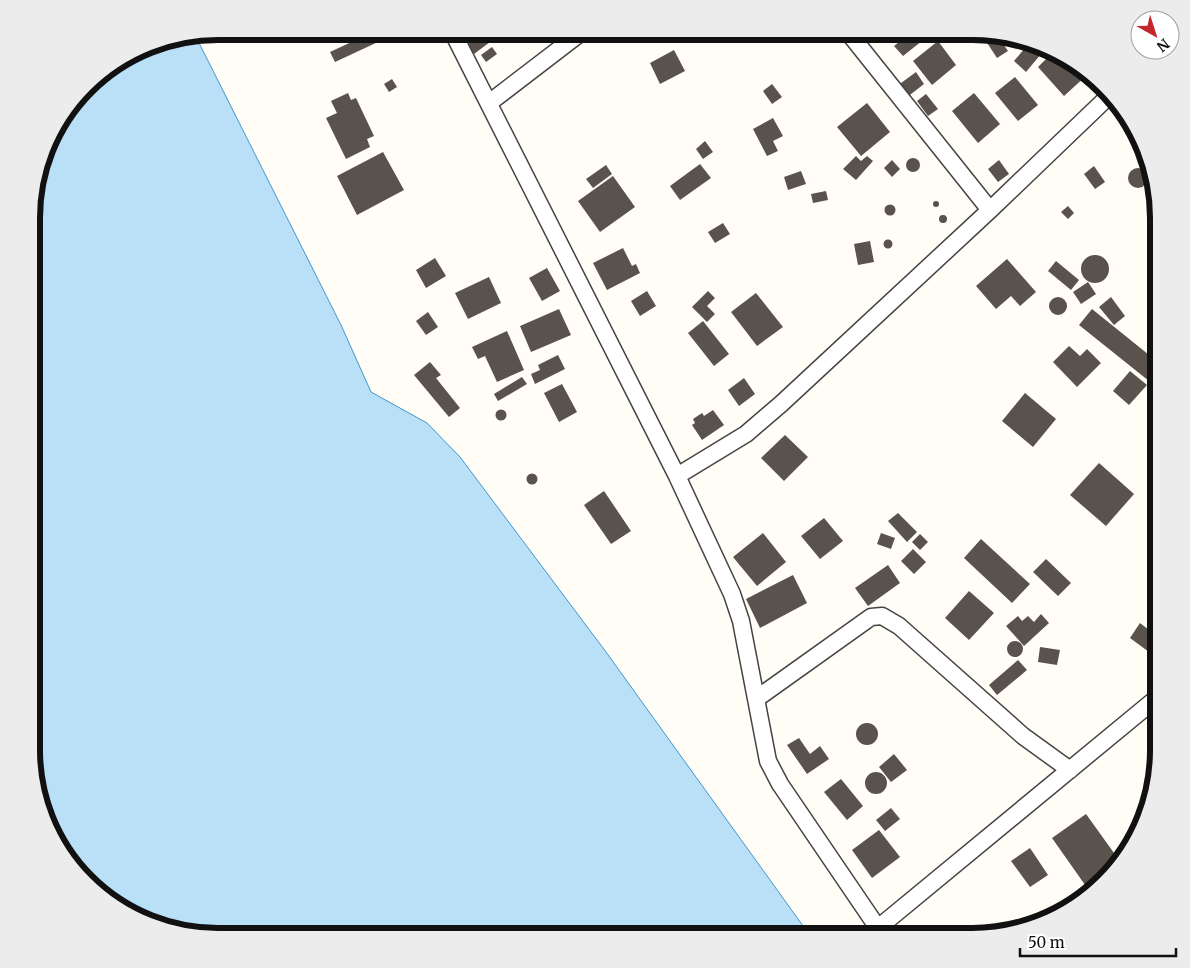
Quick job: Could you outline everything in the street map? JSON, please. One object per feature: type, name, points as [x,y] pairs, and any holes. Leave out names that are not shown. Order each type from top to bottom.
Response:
[{"type":"street","points":[[457,40],[677,476],[732,594],[741,621],[768,761],[776,776],[878,928]]},
{"type":"street","points":[[489,103],[571,40]]},
{"type":"street","points":[[854,40],[990,210]]},
{"type":"street","points":[[677,476],[746,434],[781,404],[990,210],[1105,100]]},
{"type":"street","points":[[756,699],[871,617],[882,616],[899,626],[1023,736],[1070,770]]},
{"type":"street","points":[[886,928],[1150,704]]},
{"type":"water","points":[[198,41],[341,325],[371,392],[427,423],[460,457],[606,652],[805,928],[206,928],[183,925],[139,910],[109,891],[92,876],[77,859],[58,829],[43,785],[40,762],[40,206],[43,183],[58,139],[77,109],[92,92],[109,77],[139,58],[161,49]]},
{"type":"building","points":[[356,40],[377,40],[378,42],[335,62],[330,52]]},
{"type":"building","points":[[474,40],[488,40],[490,42],[474,54],[467,45]]},
{"type":"building","points":[[902,40],[923,40],[903,56],[894,46]]},
{"type":"building","points":[[985,40],[1002,43],[1008,51],[997,58]]},
{"type":"building","points":[[938,41],[956,65],[932,85],[913,61]]},
{"type":"building","points":[[492,47],[497,54],[486,62],[481,55]]},
{"type":"building","points":[[1025,48],[1041,54],[1026,72],[1014,61]]},
{"type":"building","points":[[674,50],[685,71],[660,84],[650,63]]},
{"type":"building","points":[[1048,57],[1083,79],[1064,96],[1038,67]]},
{"type":"building","points":[[916,72],[924,84],[906,98],[897,86]]},
{"type":"building","points":[[1015,77],[1038,105],[1018,121],[995,93]]},
{"type":"building","points":[[392,79],[397,87],[389,92],[384,84]]},
{"type":"building","points":[[772,84],[782,97],[772,104],[763,91]]},
{"type":"building","points":[[348,93],[351,100],[356,98],[374,136],[367,139],[370,147],[346,159],[326,118],[337,113],[331,101]]},
{"type":"building","points":[[974,93],[1000,124],[978,143],[952,111]]},
{"type":"building","points":[[926,94],[938,109],[928,116],[917,101]]},
{"type":"building","points":[[867,103],[890,132],[861,156],[837,127]]},
{"type":"building","points":[[773,118],[783,136],[773,141],[778,151],[767,156],[753,129]]},
{"type":"building","points":[[705,141],[713,152],[703,159],[696,149]]},
{"type":"building","points":[[383,152],[404,190],[357,215],[337,176]]},
{"type":"building","points":[[856,156],[861,161],[867,156],[873,161],[856,180],[843,169]]},
{"type":"building","points":[[913,158],[918,160],[920,165],[918,170],[913,172],[908,170],[906,165],[908,160]]},
{"type":"building","points":[[892,160],[900,169],[892,177],[884,168]]},
{"type":"building","points":[[999,160],[1009,174],[998,182],[988,169]]},
{"type":"building","points":[[700,164],[711,178],[680,200],[670,186]]},
{"type":"building","points":[[606,165],[612,174],[593,188],[586,179]]},
{"type":"building","points":[[1094,166],[1105,182],[1095,189],[1084,174]]},
{"type":"building","points":[[1134,169],[1142,169],[1147,182],[1142,187],[1134,187],[1129,182],[1129,174]]},
{"type":"building","points":[[801,171],[806,184],[788,190],[784,177]]},
{"type":"building","points":[[613,176],[635,207],[600,232],[578,201]]},
{"type":"building","points":[[826,191],[828,200],[813,203],[811,194]]},
{"type":"building","points":[[936,201],[939,204],[936,207],[933,204]]},
{"type":"building","points":[[888,205],[892,205],[895,210],[894,214],[888,215],[885,212],[885,208]]},
{"type":"building","points":[[1068,206],[1074,213],[1068,219],[1061,212]]},
{"type":"building","points":[[943,215],[947,219],[943,223],[939,219]]},
{"type":"building","points":[[723,223],[730,234],[715,243],[708,232]]},
{"type":"building","points":[[888,240],[892,244],[888,248],[884,244]]},
{"type":"building","points":[[870,241],[874,262],[858,265],[854,244]]},
{"type":"building","points":[[623,248],[632,266],[636,264],[640,273],[607,290],[593,263]]},
{"type":"building","points":[[1095,255],[1105,259],[1109,269],[1105,279],[1095,283],[1085,279],[1081,269],[1085,259]]},
{"type":"building","points":[[435,258],[446,276],[426,288],[416,270]]},
{"type":"building","points":[[1007,259],[1036,292],[1020,306],[1011,296],[996,309],[976,286]]},
{"type":"building","points":[[1056,261],[1079,280],[1071,290],[1048,271]]},
{"type":"building","points":[[547,268],[560,291],[542,301],[529,278]]},
{"type":"building","points":[[489,277],[501,303],[468,319],[455,293]]},
{"type":"building","points":[[1088,282],[1096,294],[1081,304],[1073,292]]},
{"type":"building","points":[[647,291],[656,306],[640,316],[631,301]]},
{"type":"building","points":[[708,291],[715,298],[707,306],[715,314],[707,322],[692,307]]},
{"type":"building","points":[[756,293],[783,327],[757,346],[731,312]]},
{"type":"building","points":[[1054,297],[1062,297],[1067,302],[1065,313],[1054,315],[1049,310],[1049,302]]},
{"type":"building","points":[[1111,297],[1125,316],[1114,325],[1099,307]]},
{"type":"building","points":[[559,309],[571,335],[531,352],[520,326]]},
{"type":"building","points":[[1092,309],[1150,356],[1150,380],[1149,381],[1079,325]]},
{"type":"building","points":[[428,312],[438,327],[426,335],[416,321]]},
{"type":"building","points":[[703,321],[729,354],[714,366],[688,333]]},
{"type":"building","points":[[507,331],[524,370],[497,382],[485,356],[478,359],[472,347]]},
{"type":"building","points":[[1069,346],[1080,356],[1087,349],[1101,363],[1077,387],[1053,362]]},
{"type":"building","points":[[558,355],[565,369],[535,384],[531,374],[540,370],[538,365]]},
{"type":"building","points":[[430,362],[441,375],[436,378],[460,408],[449,417],[414,375]]},
{"type":"building","points":[[1130,371],[1147,385],[1129,405],[1113,391]]},
{"type":"building","points":[[522,377],[527,384],[498,401],[494,394]]},
{"type":"building","points":[[744,378],[755,394],[739,406],[728,390]]},
{"type":"building","points":[[562,384],[577,412],[559,422],[544,393]]},
{"type":"building","points":[[1025,393],[1056,419],[1033,447],[1002,421]]},
{"type":"building","points":[[501,409],[507,415],[501,421],[495,415]]},
{"type":"building","points":[[713,410],[724,425],[702,440],[692,425],[695,423],[693,419],[702,413],[704,416]]},
{"type":"building","points":[[785,435],[808,457],[784,481],[761,458]]},
{"type":"building","points":[[1099,463],[1134,494],[1106,526],[1070,495]]},
{"type":"building","points":[[532,473],[538,479],[532,485],[526,479]]},
{"type":"building","points":[[604,491],[631,531],[611,544],[584,505]]},
{"type":"building","points":[[898,513],[917,532],[907,542],[888,521]]},
{"type":"building","points":[[824,518],[843,541],[820,559],[801,536]]},
{"type":"building","points":[[763,533],[786,562],[757,586],[733,557]]},
{"type":"building","points":[[881,533],[895,538],[891,549],[877,544]]},
{"type":"building","points":[[920,534],[928,542],[920,550],[912,542]]},
{"type":"building","points":[[981,539],[1030,584],[1012,603],[964,558]]},
{"type":"building","points":[[913,549],[926,562],[914,574],[901,561]]},
{"type":"building","points":[[1046,559],[1071,583],[1058,596],[1033,572]]},
{"type":"building","points":[[888,565],[900,583],[868,606],[855,588]]},
{"type":"building","points":[[793,575],[807,603],[760,628],[746,599]]},
{"type":"building","points":[[969,591],[994,613],[969,640],[945,618]]},
{"type":"building","points":[[1041,614],[1049,623],[1024,646],[1006,626],[1018,616],[1022,621],[1028,616],[1034,622]]},
{"type":"building","points":[[1140,623],[1150,631],[1150,651],[1149,652],[1130,638]]},
{"type":"building","points":[[1015,641],[1023,649],[1015,657],[1007,649]]},
{"type":"building","points":[[1040,647],[1060,650],[1057,665],[1038,662]]},
{"type":"building","points":[[1018,660],[1027,670],[997,695],[989,685]]},
{"type":"building","points":[[867,723],[875,726],[878,734],[875,742],[867,745],[859,742],[856,734],[859,726]]},
{"type":"building","points":[[799,738],[810,754],[820,746],[829,759],[807,774],[787,745]]},
{"type":"building","points":[[894,754],[907,770],[891,782],[879,767]]},
{"type":"building","points":[[876,772],[886,779],[887,783],[880,793],[876,794],[866,787],[865,783],[872,773]]},
{"type":"building","points":[[841,779],[863,806],[847,820],[824,792]]},
{"type":"building","points":[[891,808],[900,819],[885,831],[876,820]]},
{"type":"building","points":[[1086,814],[1116,855],[1086,887],[1052,838]]},
{"type":"building","points":[[879,830],[900,857],[872,878],[852,850]]},
{"type":"building","points":[[1030,848],[1048,875],[1030,887],[1011,861]]}]
